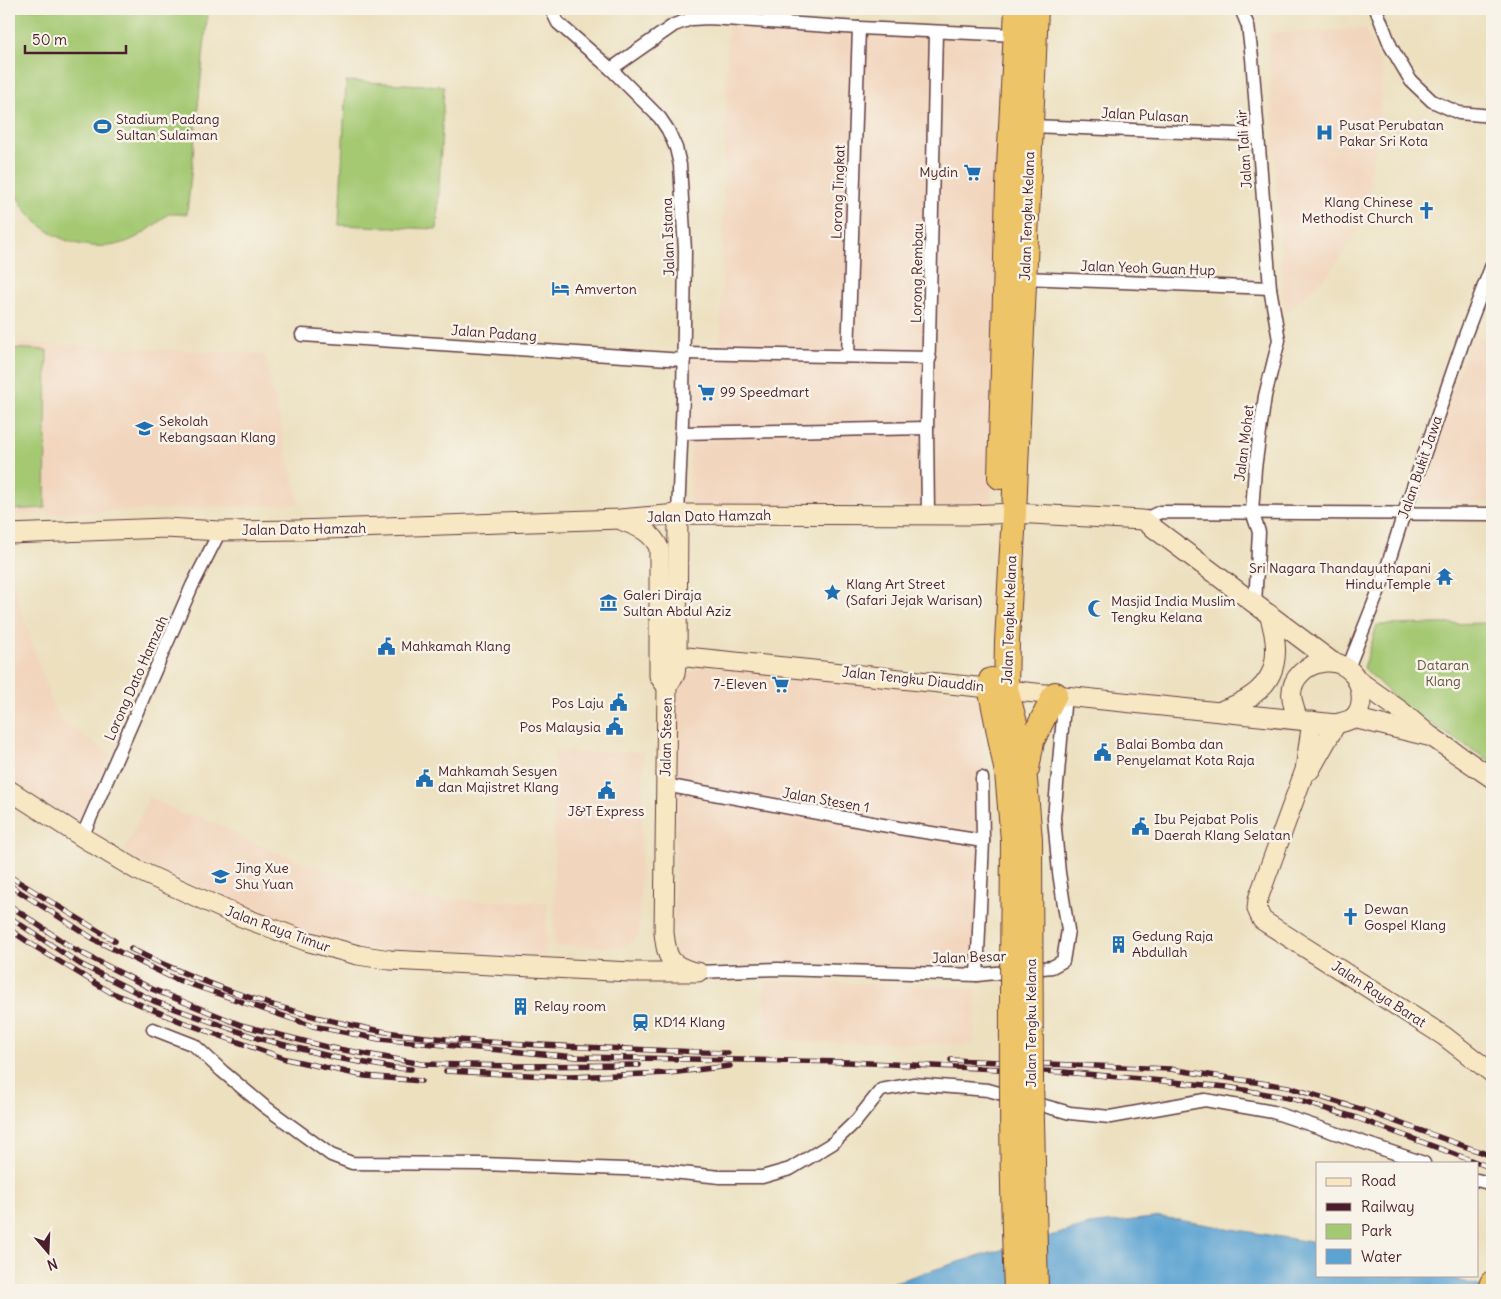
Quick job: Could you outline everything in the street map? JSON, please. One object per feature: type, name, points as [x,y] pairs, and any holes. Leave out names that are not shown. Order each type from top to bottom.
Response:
[{"type":"highway","name":"Jalan Tengku Kelana","points":[[1006,513],[1008,186],[1017,9]]},
{"type":"highway","name":"Jalan Tengku Kelana","points":[[1036,9],[1024,278],[1006,513],[998,688],[1007,773],[1021,840],[1031,1089],[1036,1290]]},
{"type":"highway","name":"Jalan Tengku Kelana","points":[[998,688],[1015,723],[1025,780],[1012,1089],[1013,1218],[1016,1290]]},
{"type":"highway","points":[[1025,780],[1032,741],[1060,694]]},
{"type":"highway","points":[[1490,1290],[1492,1283]]},
{"type":"main road","name":"Jalan Dato Hamzah","points":[[9,534],[165,528],[220,531],[620,519],[678,514],[969,515],[1006,513],[1143,520]]},
{"type":"main road","name":"Jalan Stesen","points":[[678,514],[675,674],[667,688],[664,933],[668,956],[673,964],[698,972]]},
{"type":"main road","points":[[620,519],[646,530],[655,539],[659,548],[659,676],[667,688]]},
{"type":"main road","points":[[1143,520],[1401,711],[1432,737],[1492,778]]},
{"type":"main road","points":[[1220,711],[1241,703],[1265,684],[1274,668],[1275,635],[1262,609]]},
{"type":"main road","name":"Jalan Tengku Diauddin","points":[[676,656],[1305,720]]},
{"type":"main road","points":[[1315,663],[1345,670],[1361,691],[1362,700],[1359,710],[1345,721],[1322,748],[1293,805],[1305,770],[1305,720],[1290,696],[1292,684],[1306,668],[1315,663]]},
{"type":"main road","points":[[1305,720],[1345,721],[1432,737]]},
{"type":"main road","name":"Jalan Raya Timur","points":[[9,790],[137,870],[239,916],[306,942],[350,953],[390,960],[631,972],[698,972]]},
{"type":"main road","name":"Jalan Raya Barat","points":[[1293,805],[1258,899],[1257,909],[1262,920],[1444,1036],[1492,1073]]},
{"type":"main road","name":"Jalan Stesen","points":[[631,972],[653,963],[664,933]]},
{"type":"street","name":"Jalan Istana","points":[[551,9],[558,23],[611,69],[660,118],[676,148],[680,165],[685,251],[683,398],[678,514]]},
{"type":"street","name":"Jalan Tali Air","points":[[1241,9],[1249,34],[1270,288]]},
{"type":"street","points":[[1376,9],[1391,46],[1411,81],[1432,101],[1459,113],[1492,116]]},
{"type":"street","points":[[611,69],[674,25],[691,19],[709,18],[859,28],[1016,35]]},
{"type":"street","name":"Lorong Tingkat","points":[[848,356],[859,28]]},
{"type":"street","name":"Lorong Rembau","points":[[928,514],[927,428],[936,32]]},
{"type":"street","name":"Jalan Pulasan","points":[[1031,126],[1258,135]]},
{"type":"street","name":"Jalan Bukit Jawa","points":[[1345,670],[1383,580],[1466,333],[1492,265]]},
{"type":"street","name":"Jalan Yeoh Guan Hup","points":[[1024,278],[1270,288]]},
{"type":"street","name":"Jalan Mohet","points":[[1262,609],[1259,532],[1252,512],[1255,468],[1265,396],[1279,340],[1270,288]]},
{"type":"street","name":"Jalan Padang","points":[[302,335],[684,357]]},
{"type":"street","points":[[684,357],[848,356],[930,358]]},
{"type":"street","points":[[681,433],[927,428]]},
{"type":"street","points":[[1143,520],[1160,512],[1492,514]]},
{"type":"street","name":"Lorong Dato Hamzah","points":[[82,837],[192,586],[220,531]]},
{"type":"street","name":"Jalan Besar","points":[[698,972],[778,969],[977,975],[1052,966],[1063,961],[1068,930],[1059,873],[1054,818],[1060,694]]},
{"type":"street","points":[[977,975],[983,841],[982,778]]},
{"type":"street","name":"Jalan Stesen 1","points":[[666,785],[899,828],[983,841]]},
{"type":"street","points":[[153,1029],[194,1045],[222,1072],[294,1128],[331,1155],[352,1163],[482,1164],[653,1170],[720,1177],[762,1177],[790,1169],[833,1143],[858,1120],[880,1090],[914,1084],[988,1090],[1070,1113],[1110,1116],[1205,1100],[1273,1112],[1421,1162]]},
{"type":"street","points":[[1478,1180],[1492,1184]]},
{"type":"shaded area","points":[[728,26],[1008,39],[991,506],[690,506],[689,359],[720,358]]},
{"type":"shaded area","name":"Pusat Perubatan Pakar Sri Kota","points":[[1366,29],[1384,74],[1369,193],[1362,223],[1329,274],[1284,313],[1268,33]]},
{"type":"shaded area","points":[[1472,335],[1492,341],[1492,503],[1415,500]]},
{"type":"shaded area","name":"Sekolah Kebangsaan Klang","points":[[9,343],[264,354],[299,504],[9,515]]},
{"type":"shaded area","points":[[9,571],[54,710],[64,723],[111,754],[78,823],[9,780]]},
{"type":"shaded area","points":[[701,666],[975,695],[983,706],[985,968],[971,970],[679,962],[674,956],[677,689],[683,678]]},
{"type":"shaded area","points":[[554,752],[644,752],[639,935],[624,947],[554,946]]},
{"type":"shaded area","points":[[149,797],[182,814],[199,816],[270,850],[365,885],[428,900],[547,902],[546,959],[392,953],[307,933],[246,910],[144,864],[124,852]]},
{"type":"shaded area","points":[[764,980],[977,988],[974,1045],[765,1040]]},
{"type":"green space","name":"Stadium Padang Sultan Sulaiman","points":[[13,9],[208,9],[187,214],[168,214],[138,237],[117,245],[93,246],[79,244],[56,236],[36,221],[28,212],[14,191],[8,170]]},
{"type":"green space","points":[[346,81],[444,86],[437,229],[339,225]]},
{"type":"green space","points":[[9,348],[47,350],[45,508],[9,510]]},
{"type":"green space","name":"Dataran Klang","points":[[1492,623],[1492,762],[1405,708],[1364,668],[1377,625]]},
{"type":"water","points":[[1161,1217],[1316,1243],[1316,1276],[1445,1276],[1492,1290],[869,1290],[1089,1225]]},
{"type":"railway","points":[[9,876],[115,941]]},
{"type":"railway","points":[[9,885],[97,941],[175,979],[313,1026],[379,1039],[576,1057],[848,1062],[1064,1072],[1227,1087],[1294,1099],[1357,1118],[1476,1162]]},
{"type":"railway","points":[[9,905],[72,948],[152,989],[241,1025],[327,1047],[422,1064],[515,1066],[639,1065]]},
{"type":"railway","points":[[9,917],[80,964],[156,1002],[257,1038],[337,1058],[394,1068],[411,1069]]},
{"type":"railway","points":[[9,929],[110,992],[182,1022],[286,1059],[365,1076],[421,1081]]},
{"type":"railway","points":[[131,949],[188,975],[248,997],[308,1015],[387,1032],[474,1041],[728,1053]]},
{"type":"railway","points":[[951,1060],[1170,1069],[1288,1087],[1363,1110],[1492,1156]]},
{"type":"railway","points":[[446,1071],[569,1077],[669,1073],[730,1066]]},
{"type":"railway","points":[[1478,1163],[1492,1168]]},
{"type":"place","name":"Stadium Padang Sultan Sulaiman","points":[[102,127]]},
{"type":"place","name":"Pusat Perubatan Pakar Sri Kota","points":[[1325,133]]},
{"type":"place","name":"Mydin","points":[[972,172]]},
{"type":"place","name":"Klang Chinese Methodist Church","points":[[1427,210]]},
{"type":"place","name":"Amverton","points":[[561,289]]},
{"type":"place","name":"99 Speedmart","points":[[706,392]]},
{"type":"place","name":"Sekolah Kebangsaan Klang","points":[[145,429]]},
{"type":"place","name":"Sri Nagara Thandayuthapani Hindu Temple","points":[[1445,576]]},
{"type":"place","name":"Klang Art Street (Safari Jejak Warisan)","points":[[832,592]]},
{"type":"place","name":"Galeri Diraja Sultan Abdul Aziz","points":[[609,603]]},
{"type":"place","name":"Masjid India Muslim Tengku Kelana","points":[[1097,609]]},
{"type":"place","name":"Mahkamah Klang","points":[[387,646]]},
{"type":"place","name":"7-Eleven","points":[[781,684]]},
{"type":"place","name":"Pos Laju","points":[[618,703]]},
{"type":"place","name":"Pos Malaysia","points":[[615,727]]},
{"type":"place","name":"Balai Bomba dan Penyelamat Kota Raja","points":[[1102,752]]},
{"type":"place","name":"Mahkamah Sesyen dan Majistret Klang","points":[[424,779]]},
{"type":"place","name":"J&T Express","points":[[606,791]]},
{"type":"place","name":"Ibu Pejabat Polis Daerah Klang Selatan","points":[[1140,827]]},
{"type":"place","name":"Jing Xue Shu Yuan","points":[[221,876]]},
{"type":"place","name":"Dewan Gospel Klang","points":[[1350,917]]},
{"type":"place","name":"Gedung Raja Abdullah","points":[[1118,944]]},
{"type":"place","name":"Relay room","points":[[520,1006]]},
{"type":"place","name":"KD14 Klang","points":[[640,1022]]}]
